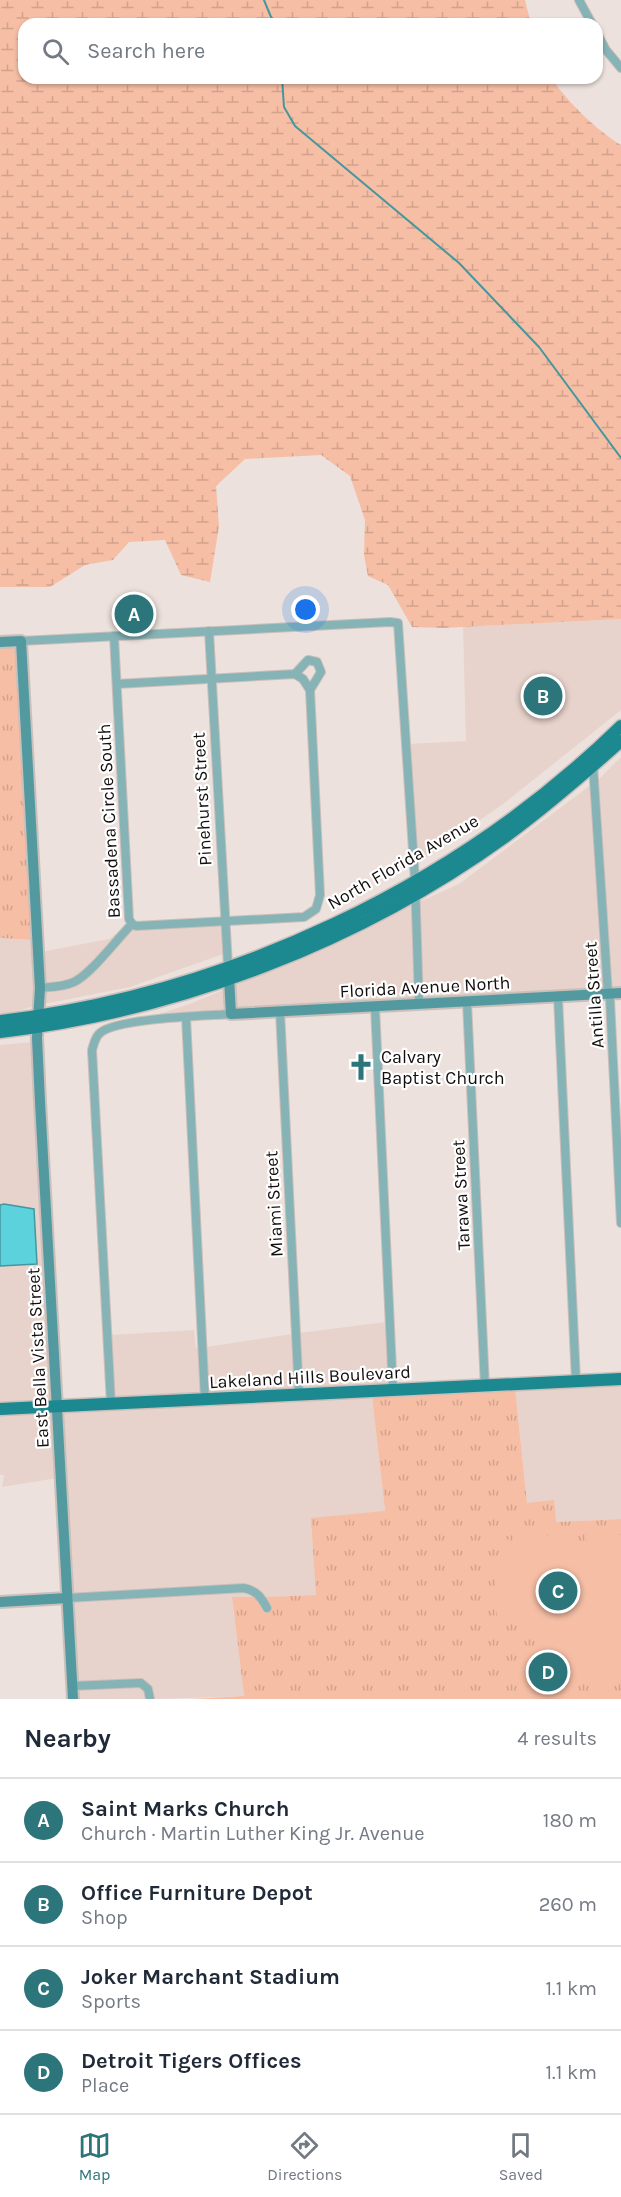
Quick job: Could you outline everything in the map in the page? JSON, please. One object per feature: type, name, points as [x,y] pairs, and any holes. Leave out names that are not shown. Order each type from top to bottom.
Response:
[{"type":"main road","name":"North Florida Avenue","points":[[228,972],[382,900],[464,851],[558,782],[621,728]]},
{"type":"main road","points":[[559,794],[560,787],[618,735],[621,728]]},
{"type":"main road","name":"North Florida Avenue","points":[[0,1032],[228,972],[323,940],[416,893],[507,835],[621,741]]},
{"type":"main road","name":"North Florida Avenue","points":[[0,1021],[39,1021]]},
{"type":"main road","name":"Lakeland Hills Boulevard","points":[[0,1409],[621,1379]]},
{"type":"street","points":[[579,0],[589,18]]},
{"type":"street","points":[[603,44],[621,68]]},
{"type":"street","points":[[0,642],[209,630],[398,623],[416,893],[419,1004]]},
{"type":"street","name":"Pinehurst Street","points":[[209,630],[231,1014]]},
{"type":"street","name":"Bassadena Circle South","points":[[40,988],[74,982],[84,975],[132,924],[129,919],[114,636]]},
{"type":"street","name":"East Bella Vista Street","points":[[21,641],[40,988],[38,1059],[73,1699]]},
{"type":"street","points":[[295,674],[308,660],[317,662],[321,672],[309,690]]},
{"type":"street","points":[[117,684],[295,674],[303,679],[309,690],[320,901],[314,912],[304,917],[136,926],[132,924]]},
{"type":"street","name":"Antilla Street","points":[[593,765],[610,1000],[621,1223]]},
{"type":"street","name":"Florida Avenue North","points":[[231,1014],[621,993]]},
{"type":"street","points":[[558,997],[576,1381]]},
{"type":"street","name":"Tarawa Street","points":[[467,1002],[485,1387]]},
{"type":"street","points":[[375,1007],[393,1391]]},
{"type":"street","name":"Miami Street","points":[[280,1011],[298,1395]]},
{"type":"street","points":[[111,1404],[92,1050],[94,1041],[99,1033],[107,1029],[153,1019],[231,1014]]},
{"type":"street","points":[[186,1017],[205,1400]]},
{"type":"street","points":[[0,1602],[243,1588],[259,1594],[267,1608]]},
{"type":"street","points":[[72,1686],[141,1683],[148,1689],[150,1699]]},
{"type":"shaded area","points":[[621,619],[621,710],[503,804],[417,864],[410,744],[466,741],[463,627]]},
{"type":"shaded area","points":[[621,757],[621,990],[611,990],[599,779]]},
{"type":"shaded area","points":[[592,784],[604,991],[423,1001],[419,902],[459,884]]},
{"type":"shaded area","points":[[412,905],[415,1001],[235,1011],[233,986]]},
{"type":"shaded area","points":[[222,925],[223,954],[130,987],[44,1004],[44,991],[75,985],[133,928]]},
{"type":"shaded area","points":[[122,929],[73,979],[43,985],[41,952],[109,939]]},
{"type":"shaded area","points":[[0,938],[33,940],[36,1005],[0,1017]]},
{"type":"shaded area","points":[[226,989],[227,1011],[156,1015],[187,1005]]},
{"type":"shaded area","points":[[33,1042],[52,1403],[0,1406],[0,1266],[37,1264],[29,1207],[0,1205],[0,1045]]},
{"type":"shaded area","points":[[386,1322],[389,1388],[302,1392],[299,1333]]},
{"type":"shaded area","points":[[194,1330],[196,1348],[198,1348],[201,1397],[114,1401],[111,1335]]},
{"type":"shaded area","points":[[292,1334],[295,1392],[208,1397],[206,1347]]},
{"type":"shaded area","points":[[621,1383],[621,1519],[556,1522],[527,1503],[515,1388]]},
{"type":"shaded area","points":[[372,1396],[385,1511],[316,1595],[265,1597],[254,1587],[243,1585],[70,1594],[60,1410]]},
{"type":"shaded area","points":[[52,1410],[57,1478],[2,1487],[4,1475],[0,1475],[0,1413]]},
{"type":"shaded area","points":[[251,1593],[256,1597],[232,1598],[244,1696],[153,1699],[152,1688],[144,1679],[76,1683],[71,1601]]},
{"type":"shaded area","points":[[140,1686],[144,1688],[146,1699],[76,1699],[76,1689]]},
{"type":"green space","points":[[0,0],[525,0],[530,18],[18,18],[18,84],[556,84],[583,115],[621,145],[621,619],[443,628],[412,627],[388,585],[368,576],[364,555],[365,520],[350,476],[321,455],[245,459],[216,486],[219,526],[210,582],[181,575],[165,540],[129,542],[113,560],[85,565],[50,587],[0,587]]},
{"type":"green space","points":[[18,644],[33,940],[0,938],[0,645]]},
{"type":"green space","points":[[515,1388],[527,1503],[554,1500],[556,1522],[621,1519],[621,1699],[191,1699],[244,1696],[232,1597],[256,1597],[265,1613],[271,1610],[265,1597],[316,1595],[311,1518],[385,1511],[372,1396]]},
{"type":"green space","points":[[540,1529],[541,1536],[557,1534],[557,1538],[571,1537],[573,1557],[587,1556],[586,1536],[621,1535],[621,1673],[569,1682],[561,1656],[560,1640],[538,1646],[530,1629],[542,1624],[539,1618],[520,1622],[518,1614],[497,1618],[495,1567],[502,1556],[499,1553],[508,1539],[512,1541],[514,1538],[511,1535],[514,1530],[518,1532]]},
{"type":"water","points":[[0,1205],[34,1209],[37,1264],[0,1266]]},
{"type":"waterway","points":[[264,0],[272,18]]},
{"type":"waterway","points":[[282,84],[284,107],[295,126],[459,263],[539,347],[621,458]]},
{"type":"place","name":"Saint Marks Church","points":[[134,614]]},
{"type":"place","name":"Office Furniture Depot","points":[[543,696]]},
{"type":"place","name":"Calvary Baptist Church","points":[[361,1067]]},
{"type":"place","name":"Joker Marchant Stadium","points":[[558,1591]]},
{"type":"place","name":"Detroit Tigers Offices","points":[[548,1672]]}]
